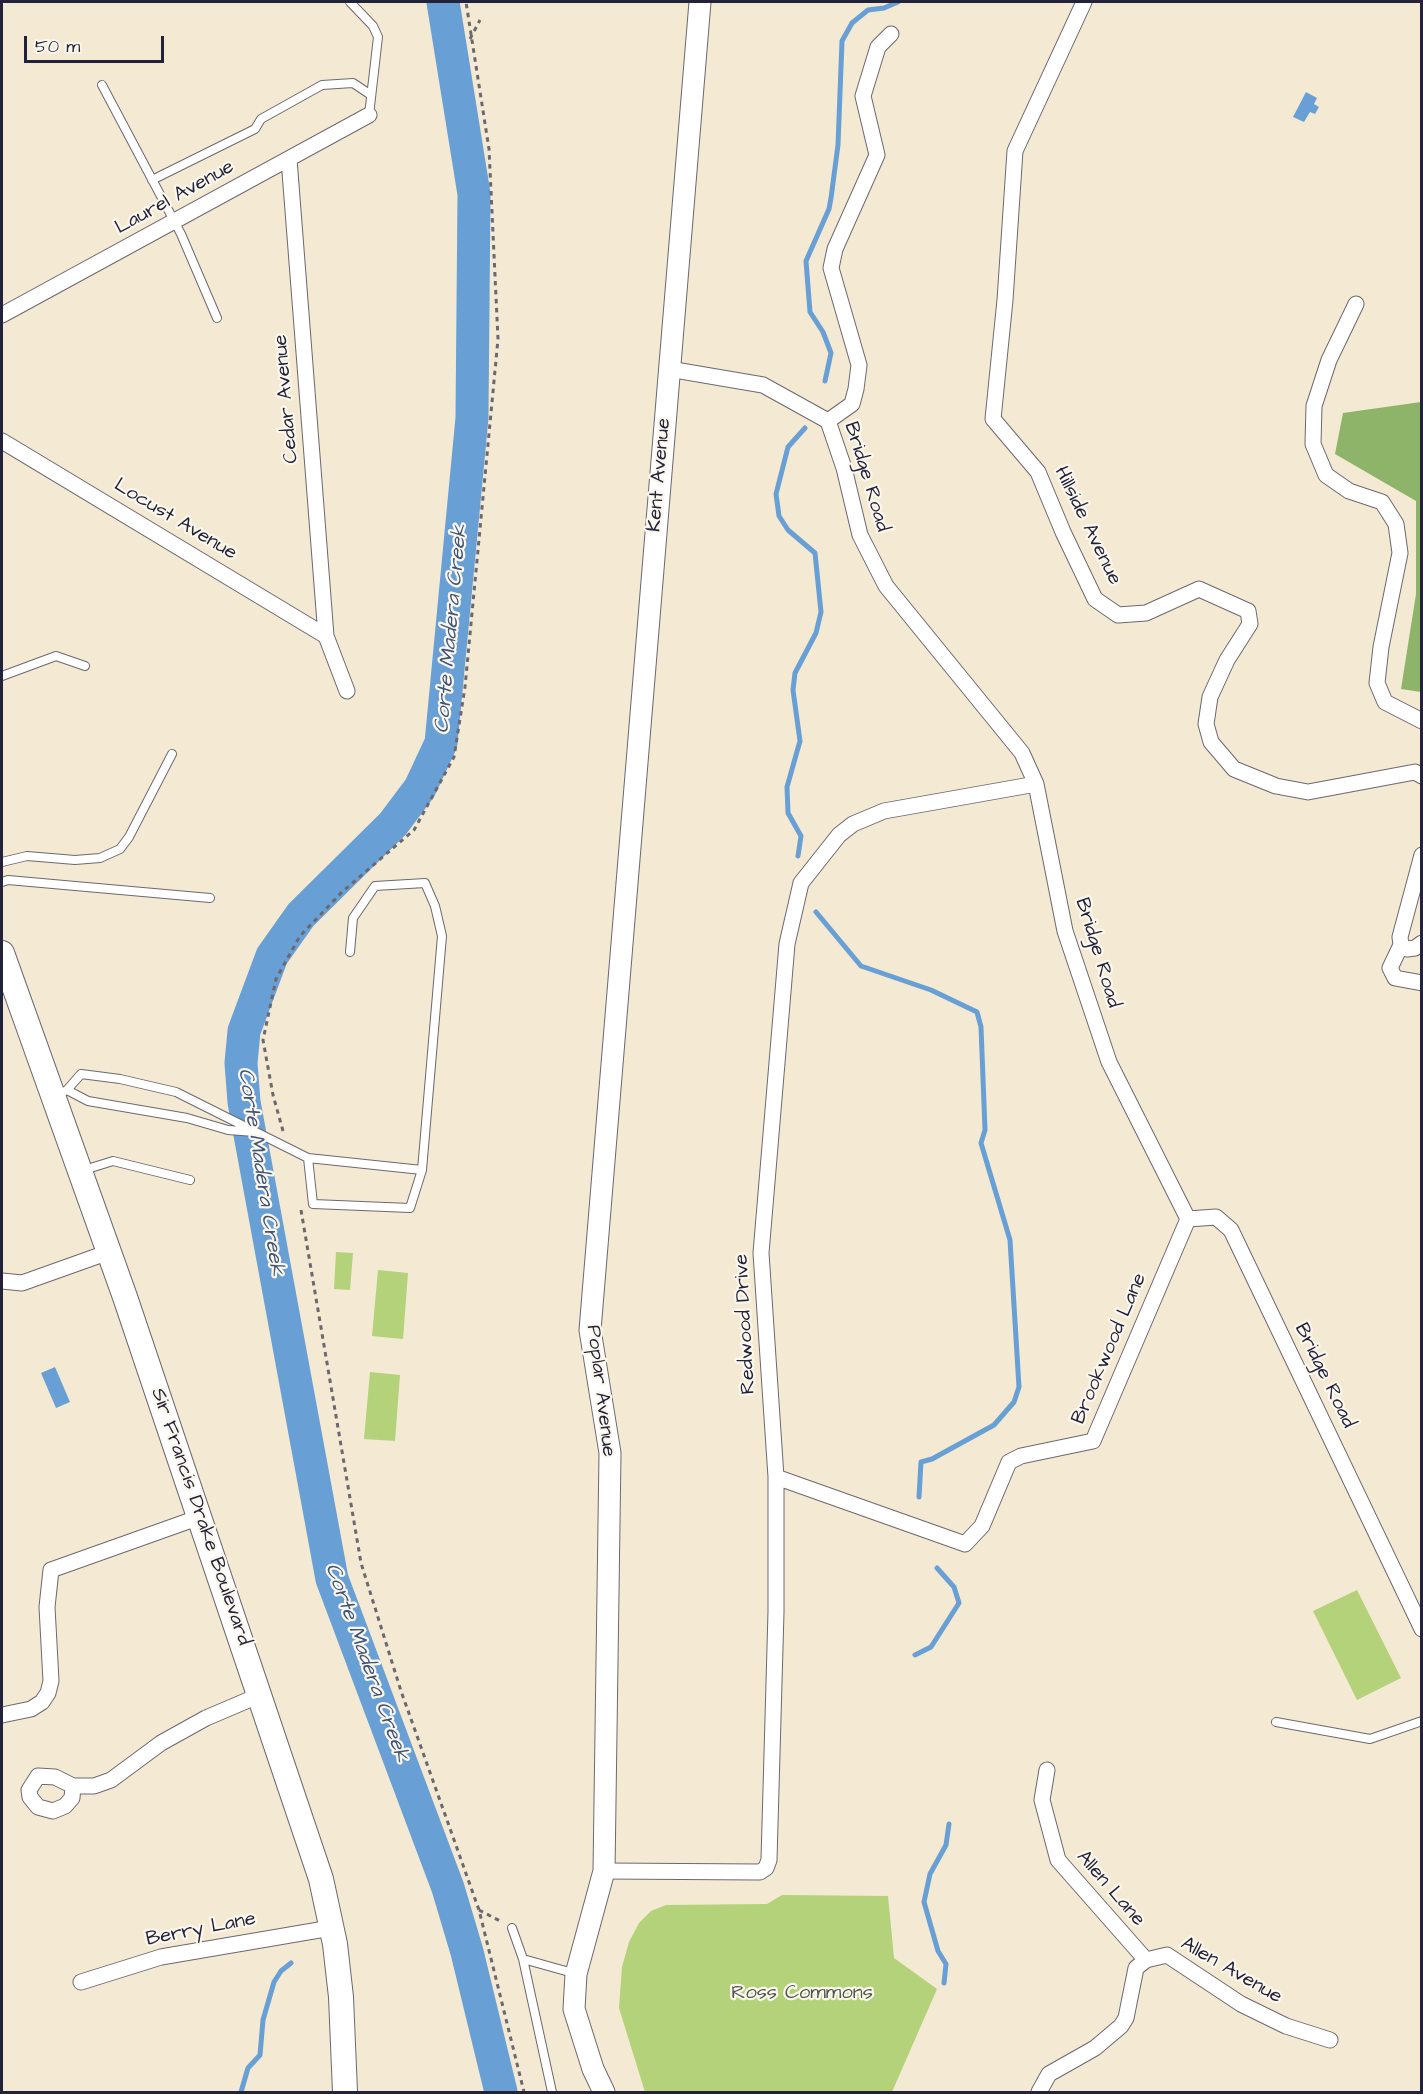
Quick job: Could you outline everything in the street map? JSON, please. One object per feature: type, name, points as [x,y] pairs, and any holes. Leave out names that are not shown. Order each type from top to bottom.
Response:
[{"type":"main road","name":"Sir Francis Drake Boulevard","points":[[2,953],[60,1094],[80,1172],[200,1517],[321,1879],[341,1997],[345,2092]]},
{"type":"street","name":"Kent Avenue","points":[[623,949],[641,690],[700,2]]},
{"type":"street","name":"Hillside Avenue","points":[[1084,2],[1015,151],[1005,300],[993,419],[1038,472],[1095,598],[1118,615],[1146,613],[1199,589],[1248,611],[1250,624],[1227,660],[1210,697],[1206,724],[1210,742],[1234,769],[1276,786],[1308,792],[1349,782],[1414,772],[1422,776]]},
{"type":"street","points":[[828,421],[852,404],[856,389],[859,365],[831,268],[835,249],[877,155],[863,96],[878,47],[891,34]]},
{"type":"street","name":"Laurel Avenue","points":[[2,315],[175,223],[369,115]]},
{"type":"street","name":"Cedar Avenue","points":[[289,159],[326,636],[347,691]]},
{"type":"street","points":[[1356,304],[1329,360],[1314,406],[1313,444],[1326,476],[1349,491],[1382,502],[1396,524],[1400,554],[1381,647],[1377,683],[1385,702],[1422,721]]},
{"type":"street","name":"Bridge Road","points":[[669,369],[764,385],[828,421],[844,468],[860,535],[886,586],[1022,753],[1036,784],[1065,931],[1109,1062],[1188,1219],[1216,1217],[1231,1230],[1422,1629]]},
{"type":"street","name":"Locust Avenue","points":[[2,441],[326,636]]},
{"type":"street","name":"Redwood Drive","points":[[604,1871],[760,1872],[766,1869],[769,1860],[776,1612],[776,1477],[761,1253],[787,944],[801,883],[839,835],[863,820],[884,811],[930,801],[1036,784]]},
{"type":"street","points":[[1422,855],[1400,938],[1401,945],[1390,968],[1395,978],[1422,983]]},
{"type":"street","points":[[1401,945],[1407,949],[1415,948],[1422,943]]},
{"type":"street","name":"Poplar Avenue","points":[[604,2092],[593,2069],[574,2008],[576,1974],[604,1871],[610,1453],[590,1330],[623,949]]},
{"type":"street","name":"Brookwood Lane","points":[[776,1477],[965,1544],[982,1526],[1009,1462],[1022,1456],[1093,1441],[1126,1370],[1188,1219]]},
{"type":"street","points":[[2,1281],[22,1283],[109,1252]]},
{"type":"street","points":[[2,1716],[31,1709],[42,1702],[48,1693],[51,1681],[47,1607],[51,1570],[200,1517]]},
{"type":"street","points":[[73,1786],[94,1786],[111,1780],[161,1743],[206,1718],[260,1695]]},
{"type":"street","name":"Allen Lane","points":[[1047,1770],[1042,1800],[1058,1860],[1146,1960]]},
{"type":"street","name":"Berry Lane","points":[[81,1982],[161,1957],[331,1928]]},
{"type":"street","name":"Allen Avenue","points":[[1146,1960],[1167,1955],[1250,2008],[1286,2026],[1330,2040]]},
{"type":"street","points":[[1039,2092],[1049,2074],[1095,2048],[1121,2026],[1126,2018],[1136,1968],[1146,1960]]},
{"type":"lane","points":[[350,2],[373,26],[378,37],[369,115]]},
{"type":"lane","points":[[152,180],[255,129],[261,119],[322,85],[353,83],[371,95]]},
{"type":"lane","points":[[102,85],[175,223],[218,318]]},
{"type":"lane","points":[[2,676],[56,656],[85,666]]},
{"type":"lane","points":[[2,862],[27,856],[75,860],[100,858],[120,849],[129,837],[172,754]]},
{"type":"lane","points":[[2,882],[8,880],[210,898]]},
{"type":"lane","points":[[308,1158],[313,1204],[410,1208],[422,1170],[442,936],[435,906],[425,883],[375,886],[352,918],[350,952]]},
{"type":"lane","points":[[60,1094],[81,1074],[120,1079],[176,1092],[308,1158],[422,1170]]},
{"type":"lane","points":[[60,1094],[187,1118],[228,1130],[260,1132]]},
{"type":"lane","points":[[80,1172],[113,1161],[190,1180]]},
{"type":"lane","points":[[1276,1722],[1370,1739],[1422,1721]]},
{"type":"lane","points":[[512,1928],[523,1959],[552,2092]]},
{"type":"lane","points":[[523,1959],[576,1974]]},
{"type":"path","points":[[288,1147],[273,1095],[263,1040],[276,979],[300,936],[342,892],[414,830],[454,757],[465,687],[498,339],[489,148],[470,40],[466,2]]},
{"type":"path","points":[[470,40],[480,20]]},
{"type":"path","points":[[300,1204],[361,1563],[401,1690],[479,1910],[524,2092]]},
{"type":"path","points":[[479,1910],[512,1928]]},
{"type":"green space","points":[[1422,402],[1421,692],[1401,689],[1416,594],[1416,501],[1335,454],[1343,413]]},
{"type":"green space","points":[[336,1252],[353,1253],[350,1290],[334,1289]]},
{"type":"green space","points":[[378,1270],[408,1273],[403,1339],[372,1336]]},
{"type":"green space","points":[[370,1372],[400,1375],[395,1441],[364,1439]]},
{"type":"green space","points":[[1357,1590],[1401,1678],[1357,1700],[1313,1611]]},
{"type":"green space","name":"Ross Commons","points":[[782,1895],[888,1896],[894,1958],[937,1989],[892,2092],[645,2092],[619,2008],[622,1967],[629,1942],[639,1923],[651,1911],[666,1905],[767,1904]]},
{"type":"water","points":[[1306,92],[1317,98],[1314,104],[1319,107],[1315,114],[1310,112],[1304,122],[1293,117]]},
{"type":"water","points":[[55,1367],[70,1402],[56,1408],[41,1373]]},
{"type":"waterway","name":"Corte Madera Creek","points":[[443,2],[474,194],[472,418],[441,743],[420,788],[393,824],[301,915],[272,956],[244,1031],[241,1063],[244,1102],[332,1579],[448,1888],[467,1952],[501,2092]]},
{"type":"waterway","points":[[825,381],[831,353],[823,332],[810,312],[806,261],[829,209],[831,198],[838,145],[842,41],[852,23],[868,10],[884,8],[898,2]]},
{"type":"waterway","points":[[798,856],[801,836],[788,813],[787,787],[800,741],[793,690],[795,673],[816,633],[821,612],[815,553],[788,530],[779,516],[776,494],[788,447],[805,428]]},
{"type":"waterway","points":[[816,912],[861,966],[931,990],[977,1012],[981,1027],[985,1130],[981,1143],[1010,1240],[1019,1387],[1014,1402],[994,1425],[932,1459],[921,1462],[919,1497]]},
{"type":"waterway","points":[[915,1655],[931,1647],[959,1603],[954,1587],[937,1568]]},
{"type":"waterway","points":[[944,1983],[946,1964],[938,1951],[924,1902],[930,1874],[946,1845],[949,1824]]},
{"type":"waterway","points":[[241,2092],[248,2068],[260,2055],[263,2020],[274,1982],[281,1971],[291,1963]]}]
